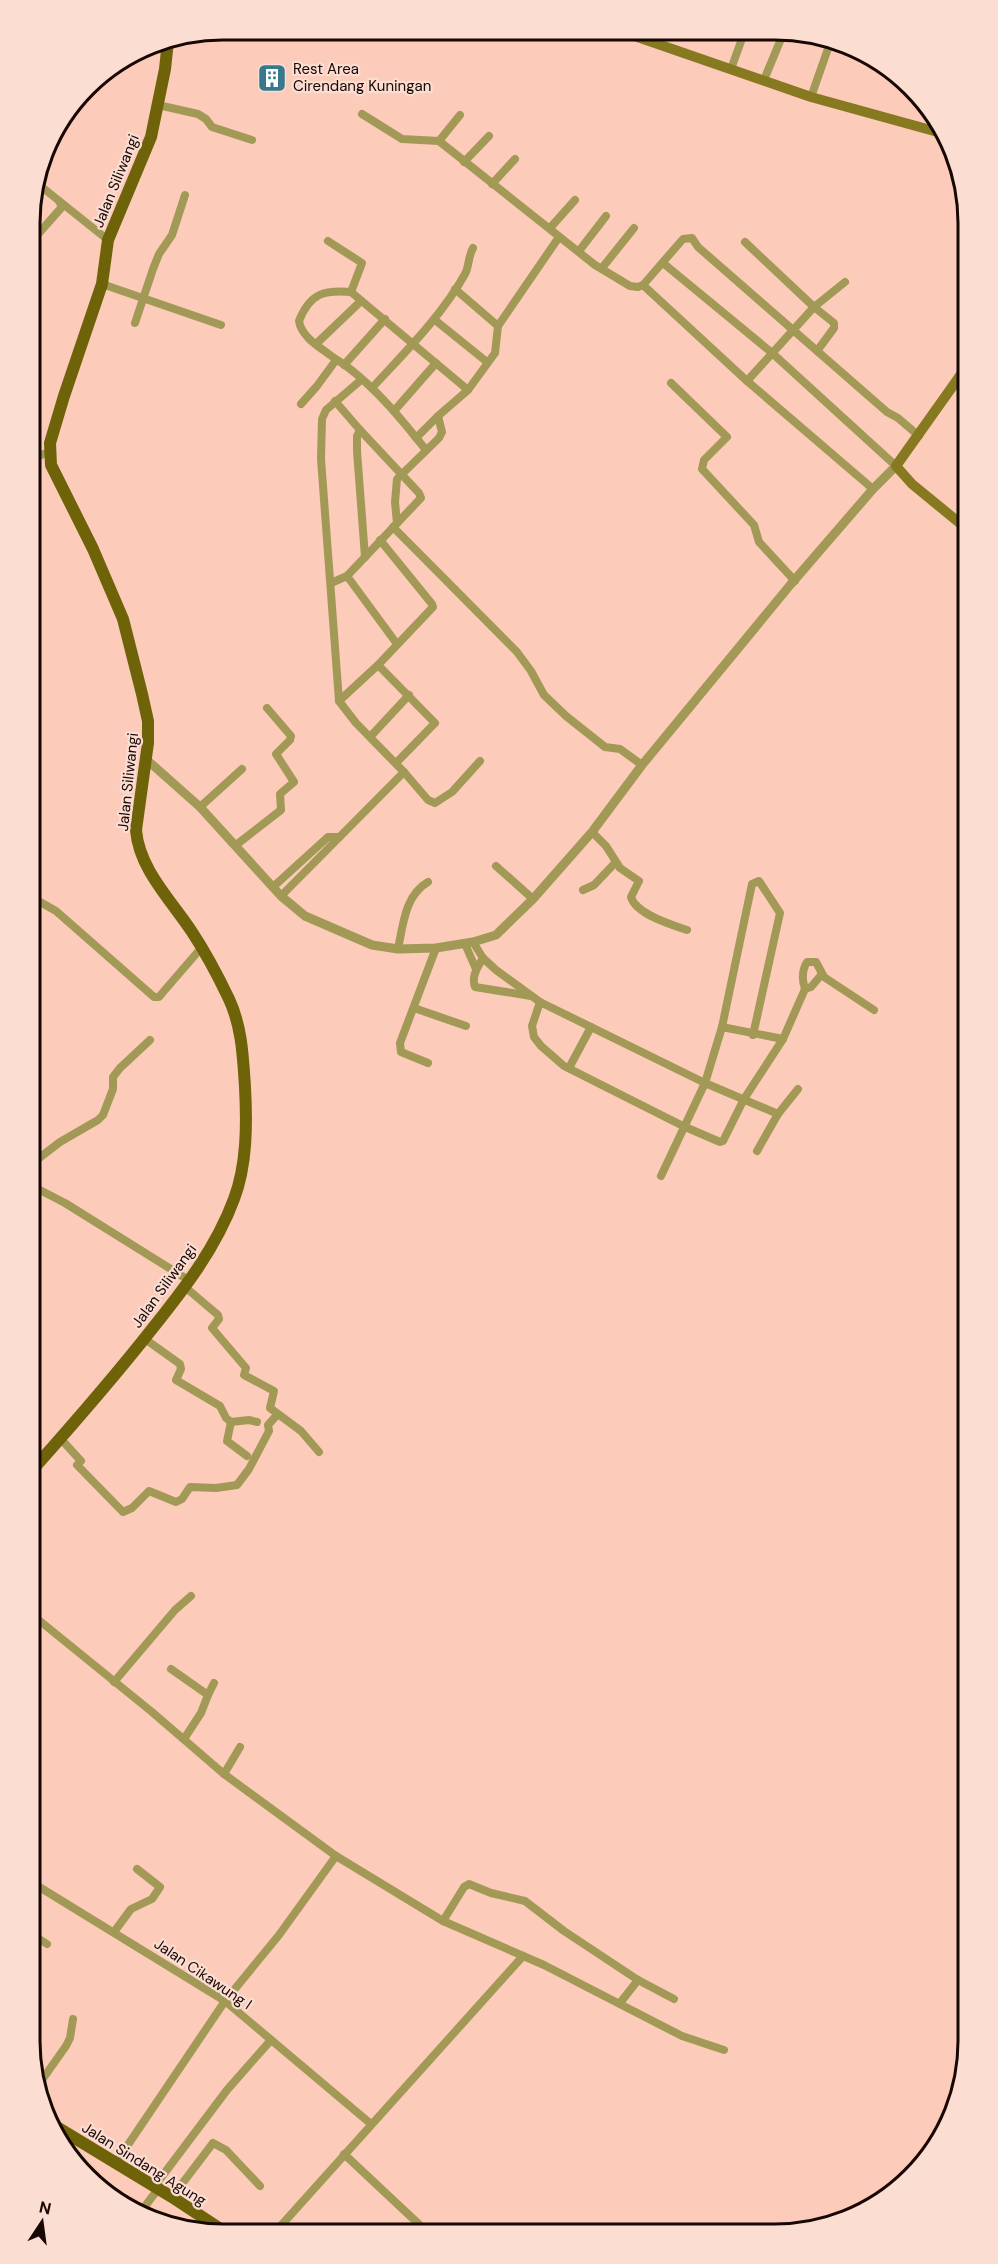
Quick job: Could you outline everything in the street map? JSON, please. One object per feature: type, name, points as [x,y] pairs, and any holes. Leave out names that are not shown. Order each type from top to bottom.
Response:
[{"type":"main road","points":[[645,40],[811,97],[932,131]]},
{"type":"main road","name":"Jalan Siliwangi","points":[[40,1461],[145,1339],[188,1284],[223,1226],[235,1198],[242,1163],[246,1122],[243,1050],[236,1017],[202,947],[151,873],[140,852],[136,830],[147,760],[148,721],[123,619],[93,549],[51,465],[49,452],[63,396],[102,284],[108,240],[151,137],[167,49]]},
{"type":"main road","points":[[958,379],[896,466],[912,484],[958,522]]},
{"type":"main road","name":"Jalan Sindang Agung","points":[[66,2134],[211,2223]]},
{"type":"street","points":[[731,69],[741,40]]},
{"type":"street","points":[[764,80],[780,41]]},
{"type":"street","points":[[811,97],[828,49]]},
{"type":"street","points":[[158,105],[198,114],[212,127],[252,140]]},
{"type":"street","points":[[362,114],[402,139],[439,141],[559,237],[630,286],[643,285],[683,239],[692,238],[698,247],[793,331],[918,436]]},
{"type":"street","points":[[439,141],[460,115]]},
{"type":"street","points":[[464,162],[489,136]]},
{"type":"street","points":[[492,184],[515,159]]},
{"type":"street","points":[[44,189],[108,240]]},
{"type":"street","points":[[135,323],[159,254],[172,235],[185,195]]},
{"type":"street","points":[[550,228],[575,200]]},
{"type":"street","points":[[41,231],[62,207],[59,201]]},
{"type":"street","points":[[579,251],[606,216]]},
{"type":"street","points":[[602,268],[634,228]]},
{"type":"street","points":[[416,438],[468,390],[495,353],[498,326],[559,237]]},
{"type":"street","points":[[328,241],[362,263],[351,292]]},
{"type":"street","points":[[745,242],[814,307],[832,320],[835,325],[817,351]]},
{"type":"street","points":[[372,388],[435,320],[466,273],[467,262],[473,248]]},
{"type":"street","points":[[147,760],[200,807],[281,896],[305,916],[372,945],[398,949],[436,948],[469,943],[496,935],[533,900],[592,832],[642,765],[795,581],[873,489],[896,466],[771,352],[663,263]]},
{"type":"street","points":[[747,381],[814,307],[845,282]]},
{"type":"street","points":[[102,284],[143,297],[183,314],[221,325]]},
{"type":"street","points":[[643,285],[747,381],[873,489]]},
{"type":"street","points":[[455,289],[498,326]]},
{"type":"street","points":[[426,450],[372,388],[316,344],[300,326],[300,318],[311,301],[320,293],[328,291],[351,292],[468,390]]},
{"type":"street","points":[[316,344],[361,301]]},
{"type":"street","points":[[344,364],[385,320]]},
{"type":"street","points":[[435,320],[488,362]]},
{"type":"street","points":[[301,404],[336,360]]},
{"type":"street","points":[[394,411],[436,363]]},
{"type":"street","points":[[362,380],[326,410],[321,435],[339,701],[356,723],[396,763],[428,800],[435,803],[452,792],[480,761]]},
{"type":"street","points":[[671,383],[727,437],[704,460],[702,469],[754,525],[759,542],[795,581]]},
{"type":"street","points":[[331,583],[347,576],[421,498],[419,493],[335,401]]},
{"type":"street","points":[[438,416],[442,432],[434,444],[397,479],[395,525],[517,652],[544,695],[598,742],[605,747],[620,749],[642,765]]},
{"type":"street","points":[[360,430],[357,436],[357,451],[365,557]]},
{"type":"street","points":[[41,455],[49,452]]},
{"type":"street","points":[[339,701],[378,665],[433,606],[380,540]]},
{"type":"street","points":[[347,576],[397,644]]},
{"type":"street","points":[[378,665],[435,723],[396,763]]},
{"type":"street","points":[[370,737],[409,695]]},
{"type":"street","points":[[236,844],[281,810],[280,794],[294,782],[276,754],[290,741],[291,736],[267,708]]},
{"type":"street","points":[[200,807],[242,769]]},
{"type":"street","points":[[281,896],[404,772]]},
{"type":"street","points":[[592,832],[606,846],[615,863],[639,881],[631,897],[634,904],[666,924],[687,930]]},
{"type":"street","points":[[273,887],[328,837],[339,837]]},
{"type":"street","points":[[583,890],[594,885],[615,863]]},
{"type":"street","points":[[496,866],[533,900]]},
{"type":"street","points":[[661,1176],[705,1083],[722,1027],[752,884],[759,881],[780,913],[753,1035]]},
{"type":"street","points":[[398,949],[411,897],[428,882]]},
{"type":"street","points":[[41,902],[56,911],[154,997],[159,997],[164,992],[202,947]]},
{"type":"street","points":[[469,943],[496,970],[536,999],[705,1083],[778,1114]]},
{"type":"street","points":[[469,943],[476,969]]},
{"type":"street","points":[[428,1063],[404,1054],[400,1049],[436,948]]},
{"type":"street","points":[[483,958],[476,969],[473,982],[478,988],[536,999]]},
{"type":"street","points":[[806,988],[803,983],[803,972],[807,962],[816,962],[822,974],[874,1010]]},
{"type":"street","points":[[536,999],[532,1026],[534,1037],[541,1046],[569,1068],[683,1126],[717,1142],[722,1142],[744,1099],[783,1039],[806,988],[811,987],[822,974]]},
{"type":"street","points":[[414,1008],[466,1026]]},
{"type":"street","points":[[569,1068],[591,1027]]},
{"type":"street","points":[[722,1027],[753,1035],[783,1039]]},
{"type":"street","points":[[40,1157],[103,1115],[113,1089],[113,1077],[150,1040]]},
{"type":"street","points":[[757,1151],[778,1114],[798,1089]]},
{"type":"street","points":[[40,1190],[65,1203],[188,1284],[218,1315],[219,1319],[212,1328],[246,1368],[244,1375],[274,1391],[270,1408],[301,1431],[319,1452]]},
{"type":"street","points":[[145,1339],[180,1364],[181,1368],[176,1380],[220,1406],[231,1422],[227,1441],[247,1456]]},
{"type":"street","points":[[60,1438],[81,1461],[77,1465],[123,1512],[132,1508],[149,1491],[176,1502],[182,1499],[190,1487],[216,1488],[237,1485],[249,1469],[269,1431],[268,1425],[277,1415]]},
{"type":"street","points":[[231,1422],[249,1420],[257,1422]]},
{"type":"street","points":[[114,1682],[175,1610],[191,1596]]},
{"type":"street","points":[[40,1621],[224,1774],[336,1856],[443,1921],[523,1956],[682,2036],[724,2050]]},
{"type":"street","points":[[171,1669],[208,1695]]},
{"type":"street","points":[[184,1739],[201,1713],[214,1683]]},
{"type":"street","points":[[224,1774],[240,1748]]},
{"type":"street","points":[[115,2164],[225,2001],[279,1935],[336,1856]]},
{"type":"street","points":[[114,1932],[131,1909],[152,1899],[160,1887],[137,1869]]},
{"type":"street","points":[[443,1921],[464,1887],[469,1884],[491,1893],[520,1898],[638,1980],[674,1999]]},
{"type":"street","name":"Jalan Cikawung I","points":[[40,1887],[225,2001],[371,2124]]},
{"type":"street","points":[[40,1939],[47,1944]]},
{"type":"street","points":[[282,2224],[523,1956]]},
{"type":"street","points":[[620,2003],[638,1980]]},
{"type":"street","points":[[45,2077],[70,2038],[72,2019]]},
{"type":"street","points":[[145,2206],[227,2090],[270,2040]]},
{"type":"street","points":[[172,2197],[213,2144],[226,2150],[260,2186]]},
{"type":"street","points":[[344,2154],[419,2224]]},
{"type":"place","name":"Rest Area Cirendang Kuningan","points":[[272,78]]}]
